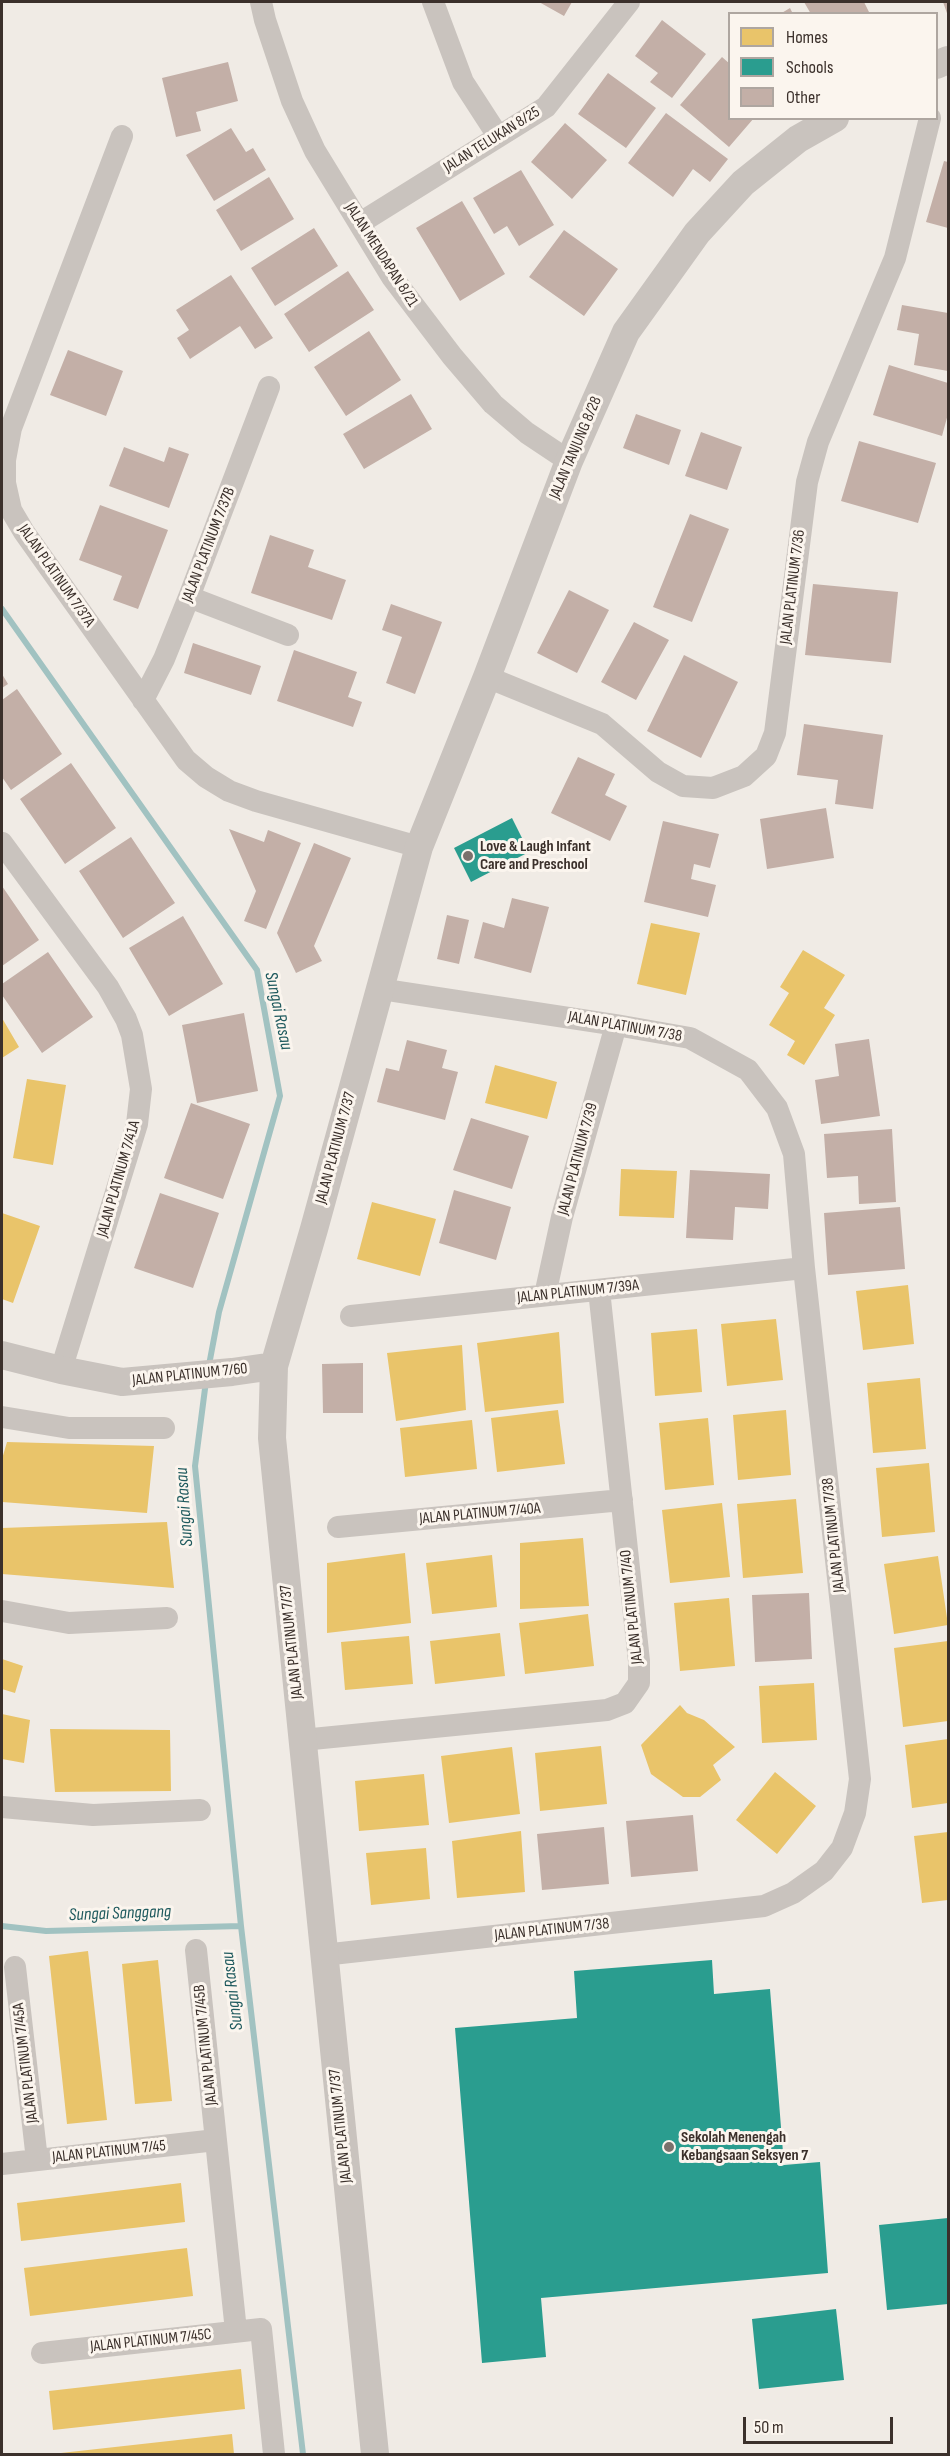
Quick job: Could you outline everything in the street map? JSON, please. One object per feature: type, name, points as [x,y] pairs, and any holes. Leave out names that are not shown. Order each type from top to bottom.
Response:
[{"type":"street","name":"JALAN MENDAPAN 8/21","points":[[261,2],[292,100],[315,151],[392,278],[452,356],[493,404],[527,433],[569,461]]},
{"type":"street","points":[[433,2],[463,82],[498,136]]},
{"type":"street","name":"JALAN TELUKAN 8/25","points":[[360,223],[546,107],[629,2]]},
{"type":"street","name":"JALAN TANJUNG 8/28","points":[[418,847],[487,677],[569,461],[626,332],[697,233],[743,183],[798,139],[831,120]]},
{"type":"street","name":"JALAN PLATINUM 7/36","points":[[487,677],[602,724],[658,772],[683,786],[713,788],[744,776],[766,756],[775,733],[807,482],[818,442],[895,258],[930,120]]},
{"type":"street","name":"JALAN PLATINUM 7/37A","points":[[122,136],[11,428],[5,460],[5,483],[11,510],[24,532],[186,760],[206,777],[229,791],[256,801],[418,847]]},
{"type":"street","name":"JALAN PLATINUM 7/37B","points":[[143,700],[164,658],[189,597],[269,387]]},
{"type":"street","points":[[189,597],[288,635]]},
{"type":"street","name":"JALAN PLATINUM 7/41A","points":[[2,843],[113,995],[132,1035],[141,1089],[137,1124],[61,1370]]},
{"type":"street","name":"JALAN PLATINUM 7/37","points":[[375,2454],[272,1438],[274,1366],[314,1229],[418,847]]},
{"type":"street","name":"JALAN PLATINUM 7/38","points":[[324,1955],[764,1906],[793,1893],[824,1871],[842,1848],[855,1813],[860,1779],[804,1268],[794,1154],[777,1108],[748,1070],[690,1038],[616,1024],[380,989]]},
{"type":"street","name":"JALAN PLATINUM 7/39","points":[[545,1295],[562,1217],[616,1024]]},
{"type":"street","name":"JALAN PLATINUM 7/39A","points":[[351,1316],[804,1268]]},
{"type":"street","name":"JALAN PLATINUM 7/40","points":[[302,1740],[607,1710],[625,1703],[639,1683],[639,1662],[599,1290]]},
{"type":"street","name":"JALAN PLATINUM 7/60","points":[[2,1354],[61,1370],[122,1382],[274,1366]]},
{"type":"street","points":[[2,1417],[69,1428],[164,1428]]},
{"type":"street","name":"JALAN PLATINUM 7/40A","points":[[338,1527],[622,1500]]},
{"type":"street","points":[[2,1611],[69,1623],[166,1618]]},
{"type":"street","points":[[2,1807],[93,1815],[200,1810]]},
{"type":"street","name":"JALAN PLATINUM 7/45B","points":[[196,1950],[236,2331]]},
{"type":"street","name":"JALAN PLATINUM 7/45A","points":[[15,1967],[37,2160]]},
{"type":"street","name":"JALAN PLATINUM 7/45","points":[[2,2164],[216,2140]]},
{"type":"street","name":"JALAN PLATINUM 7/45C","points":[[42,2353],[261,2329],[274,2454]]},
{"type":"building: Homes","points":[[651,923],[700,933],[686,995],[637,984]]},
{"type":"building: Homes","points":[[803,950],[845,975],[824,1008],[835,1015],[804,1065],[787,1055],[795,1041],[769,1025],[789,993],[780,987]]},
{"type":"building: Homes","points":[[2,1018],[19,1047],[2,1058]]},
{"type":"building: Homes","points":[[495,1065],[557,1082],[547,1119],[485,1103]]},
{"type":"building: Homes","points":[[27,1079],[66,1085],[53,1165],[13,1158]]},
{"type":"building: Homes","points":[[621,1169],[677,1171],[674,1218],[619,1216]]},
{"type":"building: Homes","points":[[372,1202],[436,1219],[420,1276],[357,1259]]},
{"type":"building: Homes","points":[[2,1213],[40,1226],[13,1303],[2,1299]]},
{"type":"building: Homes","points":[[908,1285],[914,1344],[863,1350],[856,1291]]},
{"type":"building: Homes","points":[[776,1319],[783,1380],[727,1386],[721,1324]]},
{"type":"building: Homes","points":[[697,1329],[702,1392],[655,1396],[651,1333]]},
{"type":"building: Homes","points":[[559,1332],[564,1403],[485,1412],[477,1343]]},
{"type":"building: Homes","points":[[462,1345],[466,1410],[396,1421],[387,1353]]},
{"type":"building: Homes","points":[[920,1378],[926,1449],[873,1453],[867,1383]]},
{"type":"building: Homes","points":[[558,1410],[565,1464],[497,1472],[491,1418]]},
{"type":"building: Homes","points":[[786,1410],[791,1475],[738,1480],[733,1415]]},
{"type":"building: Homes","points":[[708,1418],[714,1485],[665,1490],[659,1423]]},
{"type":"building: Homes","points":[[472,1420],[477,1469],[405,1477],[400,1428]]},
{"type":"building: Homes","points":[[7,1442],[154,1446],[147,1513],[2,1502],[2,1459]]},
{"type":"building: Homes","points":[[929,1463],[935,1532],[882,1537],[876,1468]]},
{"type":"building: Homes","points":[[796,1499],[803,1573],[743,1578],[737,1504]]},
{"type":"building: Homes","points":[[722,1503],[730,1577],[670,1583],[662,1510]]},
{"type":"building: Homes","points":[[167,1522],[174,1588],[2,1574],[2,1528]]},
{"type":"building: Homes","points":[[583,1538],[589,1606],[520,1609],[520,1543]]},
{"type":"building: Homes","points":[[405,1553],[411,1623],[327,1633],[327,1563]]},
{"type":"building: Homes","points":[[492,1555],[497,1607],[432,1614],[426,1563]]},
{"type":"building: Homes","points":[[938,1556],[948,1625],[894,1634],[884,1564]]},
{"type":"building: Homes","points":[[729,1598],[735,1666],[680,1671],[674,1603]]},
{"type":"building: Homes","points":[[588,1614],[594,1666],[525,1674],[519,1623]]},
{"type":"building: Homes","points":[[500,1633],[505,1676],[435,1684],[430,1641]]},
{"type":"building: Homes","points":[[409,1636],[413,1684],[345,1690],[341,1642]]},
{"type":"building: Homes","points":[[948,1641],[948,1721],[903,1727],[894,1648]]},
{"type":"building: Homes","points":[[2,1659],[23,1666],[15,1693],[2,1689]]},
{"type":"building: Homes","points":[[814,1683],[817,1740],[762,1743],[759,1686]]},
{"type":"building: Homes","points":[[680,1705],[687,1713],[704,1720],[735,1747],[713,1765],[721,1780],[700,1797],[683,1797],[651,1774],[641,1745]]},
{"type":"building: Homes","points":[[2,1714],[30,1720],[24,1763],[2,1759]]},
{"type":"building: Homes","points":[[50,1729],[170,1730],[171,1791],[55,1792]]},
{"type":"building: Homes","points":[[948,1739],[948,1803],[912,1808],[905,1745]]},
{"type":"building: Homes","points":[[601,1746],[607,1804],[540,1811],[535,1753]]},
{"type":"building: Homes","points":[[512,1747],[520,1814],[449,1823],[441,1756]]},
{"type":"building: Homes","points":[[775,1772],[816,1806],[777,1854],[736,1820]]},
{"type":"building: Homes","points":[[424,1774],[429,1825],[359,1831],[355,1781]]},
{"type":"building: Homes","points":[[521,1831],[525,1892],[457,1898],[452,1841]]},
{"type":"building: Homes","points":[[948,1832],[948,1900],[922,1903],[914,1836]]},
{"type":"building: Homes","points":[[426,1848],[430,1899],[371,1905],[366,1853]]},
{"type":"building: Homes","points":[[88,1951],[107,2120],[67,2124],[49,1956]]},
{"type":"building: Homes","points":[[158,1960],[172,2101],[135,2104],[122,1964]]},
{"type":"building: Homes","points":[[181,2183],[185,2222],[21,2241],[17,2203]]},
{"type":"building: Homes","points":[[187,2248],[193,2296],[30,2316],[24,2268]]},
{"type":"building: Homes","points":[[241,2369],[245,2409],[53,2430],[49,2391]]},
{"type":"building: Homes","points":[[232,2434],[234,2454],[61,2454],[61,2453]]},
{"type":"building: Schools","points":[[512,818],[529,852],[471,882],[454,848]]},
{"type":"building: Schools","points":[[712,1960],[714,1994],[770,1989],[784,2165],[820,2162],[828,2273],[541,2298],[546,2357],[482,2363],[455,2028],[577,2018],[574,1971]]},
{"type":"building: Schools","points":[[948,2218],[948,2304],[887,2310],[879,2225]]},
{"type":"building: Schools","points":[[836,2309],[844,2380],[759,2389],[752,2319]]},
{"type":"building: Other","points":[[539,2],[572,2],[564,16]]},
{"type":"building: Other","points":[[804,2],[864,2],[869,12],[810,12]]},
{"type":"building: Other","points":[[943,2],[948,2],[948,16]]},
{"type":"building: Other","points":[[662,20],[706,54],[672,98],[650,82],[658,73],[635,56]]},
{"type":"building: Other","points":[[722,57],[728,62],[728,120],[752,120],[729,147],[680,105]]},
{"type":"building: Other","points":[[228,62],[238,101],[196,112],[201,131],[176,137],[162,78]]},
{"type":"building: Other","points":[[608,73],[656,108],[626,148],[578,114]]},
{"type":"building: Other","points":[[666,113],[728,159],[710,182],[693,169],[673,197],[628,163]]},
{"type":"building: Other","points":[[565,123],[607,160],[572,199],[531,162]]},
{"type":"building: Other","points":[[231,128],[246,152],[253,148],[266,170],[214,201],[186,155]]},
{"type":"building: Other","points":[[944,161],[948,162],[948,228],[926,222]]},
{"type":"building: Other","points":[[521,170],[554,225],[519,246],[507,226],[494,234],[473,198]]},
{"type":"building: Other","points":[[269,177],[294,219],[241,251],[216,210]]},
{"type":"building: Other","points":[[462,201],[505,274],[460,301],[416,228]]},
{"type":"building: Other","points":[[314,228],[338,266],[275,306],[251,268]]},
{"type":"building: Other","points":[[564,230],[618,269],[584,316],[529,277]]},
{"type":"building: Other","points":[[348,271],[374,310],[309,352],[284,314]]},
{"type":"building: Other","points":[[231,275],[273,338],[255,349],[240,326],[190,359],[177,338],[189,330],[176,310]]},
{"type":"building: Other","points":[[902,305],[948,313],[948,371],[914,365],[919,334],[897,330]]},
{"type":"building: Other","points":[[369,331],[401,380],[346,416],[314,367]]},
{"type":"building: Other","points":[[68,350],[123,371],[106,416],[50,395]]},
{"type":"building: Other","points":[[889,365],[948,383],[948,414],[942,436],[873,415]]},
{"type":"building: Other","points":[[411,394],[432,429],[364,469],[343,434]]},
{"type":"building: Other","points":[[636,414],[681,430],[669,465],[623,448]]},
{"type":"building: Other","points":[[701,432],[742,447],[727,490],[685,476]]},
{"type":"building: Other","points":[[859,441],[936,463],[918,523],[841,501]]},
{"type":"building: Other","points":[[124,447],[164,462],[169,447],[189,454],[169,508],[109,486]]},
{"type":"building: Other","points":[[100,505],[168,530],[138,609],[113,600],[122,576],[79,560]]},
{"type":"building: Other","points":[[690,514],[729,529],[692,622],[653,607]]},
{"type":"building: Other","points":[[270,535],[314,550],[308,567],[346,580],[332,620],[251,593]]},
{"type":"building: Other","points":[[813,584],[898,592],[891,663],[805,655]]},
{"type":"building: Other","points":[[569,590],[609,610],[577,673],[537,653]]},
{"type":"building: Other","points":[[391,604],[442,622],[415,694],[386,683],[402,637],[382,630]]},
{"type":"building: Other","points":[[634,622],[669,640],[636,700],[601,682]]},
{"type":"building: Other","points":[[193,643],[261,666],[251,695],[184,673]]},
{"type":"building: Other","points":[[294,650],[357,672],[348,697],[362,702],[353,727],[277,701]]},
{"type":"building: Other","points":[[684,655],[738,682],[701,758],[647,731]]},
{"type":"building: Other","points":[[2,674],[8,684],[2,688]]},
{"type":"building: Other","points":[[17,689],[62,754],[11,790],[2,777],[2,700]]},
{"type":"building: Other","points":[[804,724],[883,735],[873,809],[835,804],[838,780],[797,775]]},
{"type":"building: Other","points":[[578,757],[615,774],[605,795],[627,806],[610,841],[551,813]]},
{"type":"building: Other","points":[[71,763],[116,828],[65,864],[20,799]]},
{"type":"building: Other","points":[[826,808],[834,858],[767,869],[760,819]]},
{"type":"building: Other","points":[[663,821],[719,834],[710,868],[694,864],[691,879],[716,885],[708,917],[644,902]]},
{"type":"building: Other","points":[[229,829],[264,842],[268,830],[301,843],[266,929],[244,921],[256,891]]},
{"type":"building: Other","points":[[131,837],[175,903],[123,938],[79,871]]},
{"type":"building: Other","points":[[314,843],[351,858],[314,946],[322,961],[296,973],[277,933]]},
{"type":"building: Other","points":[[2,886],[39,940],[2,966]]},
{"type":"building: Other","points":[[512,898],[549,907],[531,973],[474,958],[483,922],[504,928]]},
{"type":"building: Other","points":[[447,915],[469,920],[459,964],[437,959]]},
{"type":"building: Other","points":[[183,916],[223,984],[169,1016],[129,948]]},
{"type":"building: Other","points":[[48,952],[93,1017],[42,1053],[2,995],[2,984]]},
{"type":"building: Other","points":[[244,1013],[258,1091],[197,1103],[182,1025]]},
{"type":"building: Other","points":[[869,1039],[880,1116],[821,1124],[815,1080],[839,1076],[835,1044]]},
{"type":"building: Other","points":[[407,1040],[447,1050],[442,1068],[458,1072],[445,1120],[377,1102],[386,1068],[399,1071]]},
{"type":"building: Other","points":[[191,1103],[250,1124],[223,1199],[164,1178]]},
{"type":"building: Other","points":[[471,1118],[529,1136],[512,1189],[453,1170]]},
{"type":"building: Other","points":[[892,1129],[896,1202],[859,1204],[858,1176],[827,1178],[824,1134]]},
{"type":"building: Other","points":[[690,1170],[770,1174],[768,1209],[735,1207],[733,1240],[686,1238]]},
{"type":"building: Other","points":[[454,1190],[511,1207],[496,1260],[439,1243]]},
{"type":"building: Other","points":[[160,1193],[219,1213],[193,1288],[134,1268]]},
{"type":"building: Other","points":[[900,1207],[905,1269],[828,1275],[824,1213]]},
{"type":"building: Other","points":[[363,1363],[363,1413],[323,1413],[322,1364]]},
{"type":"building: Other","points":[[809,1593],[812,1659],[755,1662],[752,1595]]},
{"type":"building: Other","points":[[693,1815],[698,1871],[631,1877],[626,1821]]},
{"type":"building: Other","points":[[604,1827],[609,1884],[542,1890],[537,1834]]},
{"type":"waterway","name":"Sungai Rasau","points":[[2,609],[257,970],[280,1096],[219,1312],[209,1365]]},
{"type":"waterway","name":"Sungai Rasau","points":[[206,1381],[195,1466],[241,1926],[303,2454]]},
{"type":"waterway","name":"Sungai Sanggang","points":[[2,1926],[46,1931],[241,1926]]},
{"type":"place","name":"Love & Laugh Infant Care and Preschool","points":[[468,856]]},
{"type":"place","name":"Sekolah Menengah Kebangsaan Seksyen 7","points":[[669,2147]]}]
